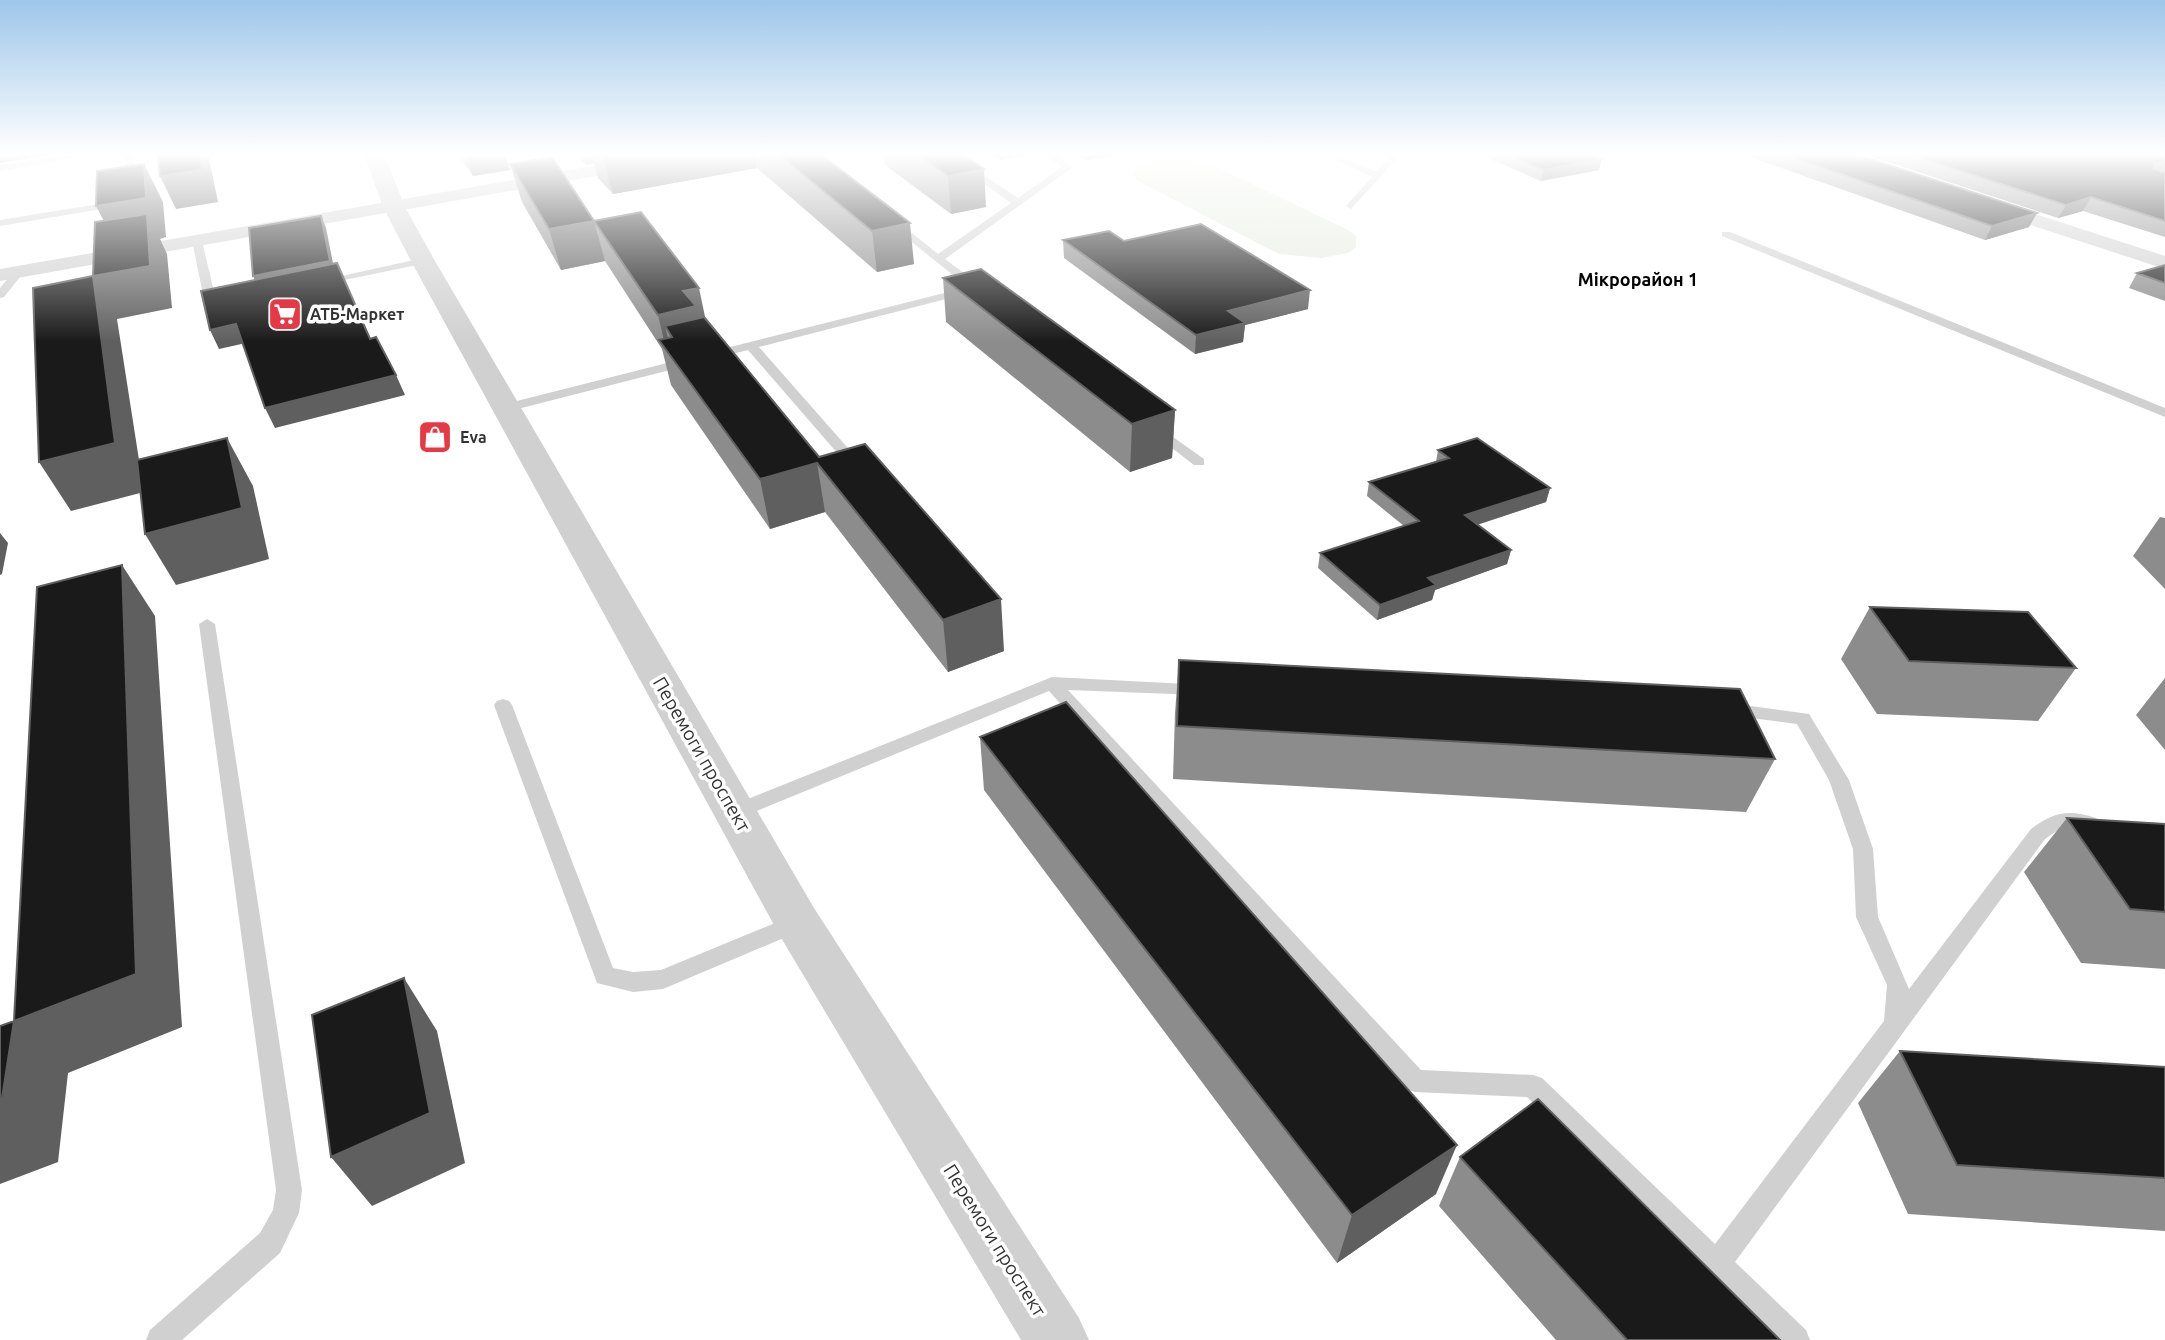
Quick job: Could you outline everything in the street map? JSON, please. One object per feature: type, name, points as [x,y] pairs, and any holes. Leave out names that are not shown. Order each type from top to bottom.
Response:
[{"type":"street","points":[[10,273],[339,217]]},
{"type":"street","name":"Перемоги проспект","points":[[399,217],[797,922],[1057,1340]]},
{"type":"street","points":[[2024,217],[2165,263]]},
{"type":"lane","points":[[0,223],[39,217]]},
{"type":"lane","points":[[938,259],[997,217]]},
{"type":"lane","points":[[506,408],[751,346],[982,293],[887,219]]},
{"type":"lane","points":[[1726,234],[2165,413]]},
{"type":"lane","points":[[197,241],[211,304],[238,299]]},
{"type":"lane","points":[[304,285],[423,261]]},
{"type":"lane","points":[[0,295],[10,273]]},
{"type":"lane","points":[[751,346],[865,477]]},
{"type":"lane","points":[[1146,421],[1199,462]]},
{"type":"lane","points":[[160,1340],[270,1243],[286,1213],[289,1190],[207,624]]},
{"type":"lane","points":[[735,812],[1052,683],[1219,690]]},
{"type":"lane","points":[[1052,683],[1415,1081],[1533,1086],[1796,1340]]},
{"type":"lane","points":[[502,705],[605,976],[633,982],[663,979],[797,922]]},
{"type":"lane","points":[[1705,708],[1803,719],[1839,780],[1863,849],[1867,917],[1898,985],[1896,1024]]},
{"type":"lane","points":[[1717,1264],[2038,834],[2058,820],[2112,826]]},
{"type":"shaded area","points":[[1207,217],[1320,217],[1356,236],[1356,247],[1348,253],[1321,258],[1279,254]]},
{"type":"building","points":[[147,217],[150,266],[93,276],[95,222]]},
{"type":"building","points":[[321,217],[330,261],[253,276],[249,228]]},
{"type":"building","points":[[542,217],[591,217],[594,221],[549,229]]},
{"type":"building","points":[[617,217],[644,217],[699,288],[683,291],[696,306],[658,315],[594,221]]},
{"type":"building","points":[[854,217],[902,217],[910,223],[872,231]]},
{"type":"building","points":[[1965,217],[2025,217],[1992,226]]},
{"type":"building","points":[[2151,217],[2165,217],[2165,221]]},
{"type":"building","points":[[1201,224],[1310,290],[1228,311],[1245,323],[1196,335],[1063,240],[1109,231],[1124,241]]},
{"type":"building","points":[[337,263],[370,339],[376,337],[396,375],[265,408],[236,324],[210,330],[201,291]]},
{"type":"building","points":[[2165,265],[2165,283],[2137,273]]},
{"type":"building","points":[[981,269],[1175,410],[1132,424],[943,278]]},
{"type":"building","points":[[93,276],[115,443],[39,462],[33,288]]},
{"type":"building","points":[[704,317],[819,457],[865,444],[1001,599],[943,620],[817,463],[760,479],[659,340],[672,337],[665,326]]},
{"type":"building","points":[[227,438],[242,508],[145,534],[137,460]]},
{"type":"building","points":[[1477,438],[1550,488],[1465,515],[1511,550],[1428,578],[1436,585],[1380,605],[1320,553],[1419,521],[1369,482],[1449,458],[1438,450]]},
{"type":"building","points":[[122,565],[136,974],[14,1021],[37,587]]},
{"type":"building","points":[[1870,607],[2028,612],[2076,668],[1909,661]]},
{"type":"building","points":[[1179,660],[1740,689],[1775,759],[1177,726]]},
{"type":"building","points":[[1066,702],[1457,1145],[1352,1215],[980,737]]},
{"type":"building","points":[[2067,818],[2165,824],[2165,912],[2130,909]]},
{"type":"building","points":[[404,978],[430,1113],[331,1157],[312,1015]]},
{"type":"building","points":[[14,1021],[0,1111],[0,1026]]},
{"type":"building","points":[[1900,1051],[2165,1067],[2165,1178],[1957,1165]]},
{"type":"building","points":[[1538,1099],[1780,1340],[1627,1340],[1460,1157]]},
{"type":"place","name":"АТБ-Маркет","points":[[285,314]]},
{"type":"place","name":"Eva","points":[[435,437]]},
{"type":"district","name":"Мікрорайон 1","points":[[1638,279]]}]
